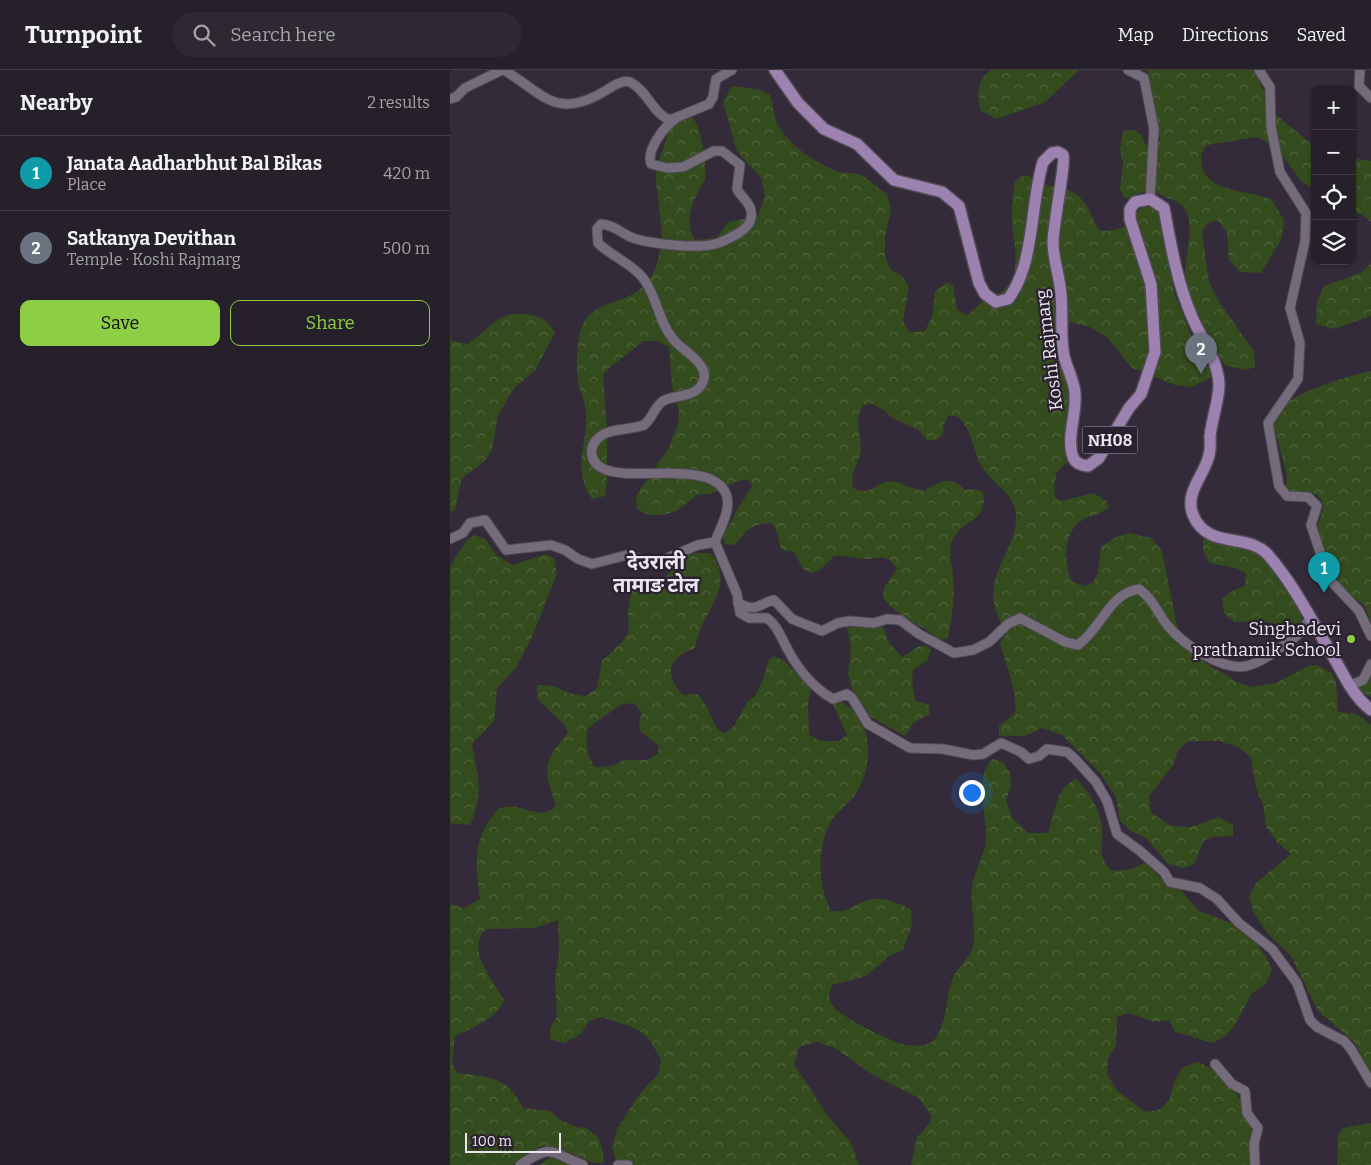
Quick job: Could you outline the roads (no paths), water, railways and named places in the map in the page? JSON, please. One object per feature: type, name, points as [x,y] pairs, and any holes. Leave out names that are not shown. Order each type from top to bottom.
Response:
[{"type":"main road","name":"Koshi Rajmarg","points":[[775,70],[798,103],[824,129],[857,144],[867,151],[894,180],[942,192],[959,206],[979,283],[984,294],[996,302],[1008,299],[1018,282],[1025,262],[1033,208],[1043,162],[1052,153],[1058,152],[1063,156],[1065,164],[1059,186],[1055,220],[1054,256],[1061,293],[1064,356],[1075,390],[1076,407],[1071,445],[1072,455],[1081,466],[1088,466],[1099,458],[1129,408],[1141,394],[1153,362],[1156,336],[1151,284],[1130,220],[1130,208],[1135,202],[1150,199]]},
{"type":"main road","points":[[1150,199],[1164,208],[1173,262],[1192,318],[1218,375],[1217,403],[1210,436],[1209,455],[1191,497],[1193,515],[1207,532],[1220,539],[1238,541],[1254,546],[1268,554],[1310,618],[1349,686],[1371,710]]},
{"type":"street","points":[[450,100],[465,88],[503,70],[530,86],[543,97],[561,105],[574,105],[615,85],[630,82],[643,91],[666,119],[675,119]]},
{"type":"street","points":[[732,70],[716,79],[709,104],[668,124],[650,156],[651,164],[658,167],[683,167],[714,151],[722,151],[740,165],[737,189],[751,209],[752,218],[747,227],[733,237],[716,244],[698,246],[657,243],[633,238],[611,224],[602,224],[597,229],[598,242],[643,278],[664,328],[682,350],[700,364],[704,369],[704,376],[698,388],[691,393],[662,402],[644,425],[606,433],[593,442],[590,450],[594,462],[604,469],[627,474],[660,472],[690,474],[720,485],[726,493],[728,502],[715,542],[733,582],[740,613],[749,618],[767,618],[774,623],[797,667],[825,694],[833,699],[847,694],[852,698],[868,724],[910,748],[943,749],[973,755],[983,754],[1001,743],[1021,752],[1029,759],[1039,756],[1047,749],[1067,752],[1096,782],[1111,811],[1113,824],[1118,834],[1164,872],[1170,882],[1200,888],[1217,899],[1239,923],[1272,949],[1297,983],[1310,1020],[1317,1027],[1344,1042],[1351,1049],[1371,1083]]},
{"type":"street","points":[[1128,70],[1144,78],[1154,129],[1150,199]]},
{"type":"street","points":[[1259,70],[1270,87],[1271,127],[1280,172],[1306,213],[1305,241],[1290,308],[1300,343],[1298,379],[1268,423],[1279,486],[1287,496],[1308,497],[1317,506],[1311,525],[1329,579],[1359,610],[1371,636]]},
{"type":"street","points":[[1360,70],[1359,86],[1371,98]]},
{"type":"street","points":[[450,539],[463,533],[470,523],[485,520],[506,550],[551,545],[592,564],[626,555],[655,562],[698,545],[715,542]]},
{"type":"street","points":[[738,603],[747,608],[756,608],[774,600],[792,619],[822,631],[838,623],[849,621],[900,620],[919,634],[954,653],[973,650],[989,642],[1008,624],[1020,618],[1065,642],[1078,645],[1088,638],[1111,604],[1128,590],[1140,588],[1151,598],[1174,632],[1194,649],[1210,658],[1230,665],[1248,666],[1295,637],[1302,631],[1310,618]]},
{"type":"street","points":[[1349,686],[1364,680],[1371,664]]},
{"type":"street","points":[[1215,1064],[1232,1084],[1245,1091],[1247,1113],[1258,1128],[1254,1144],[1256,1165]]},
{"type":"street","points":[[520,1165],[544,1151],[554,1151],[583,1165]]},
{"type":"street","points":[[618,1165],[628,1165]]},
{"type":"place","name":"Satkanya Devithan","points":[[1201,374]]},
{"type":"place","name":"Janata Aadharbhut Bal Bikas","points":[[1324,593]]},
{"type":"place","name":"Singhadevi prathamik School","points":[[1351,639]]},
{"type":"district","name":"देउराली तामाङ टोल","points":[[656,574]]}]
